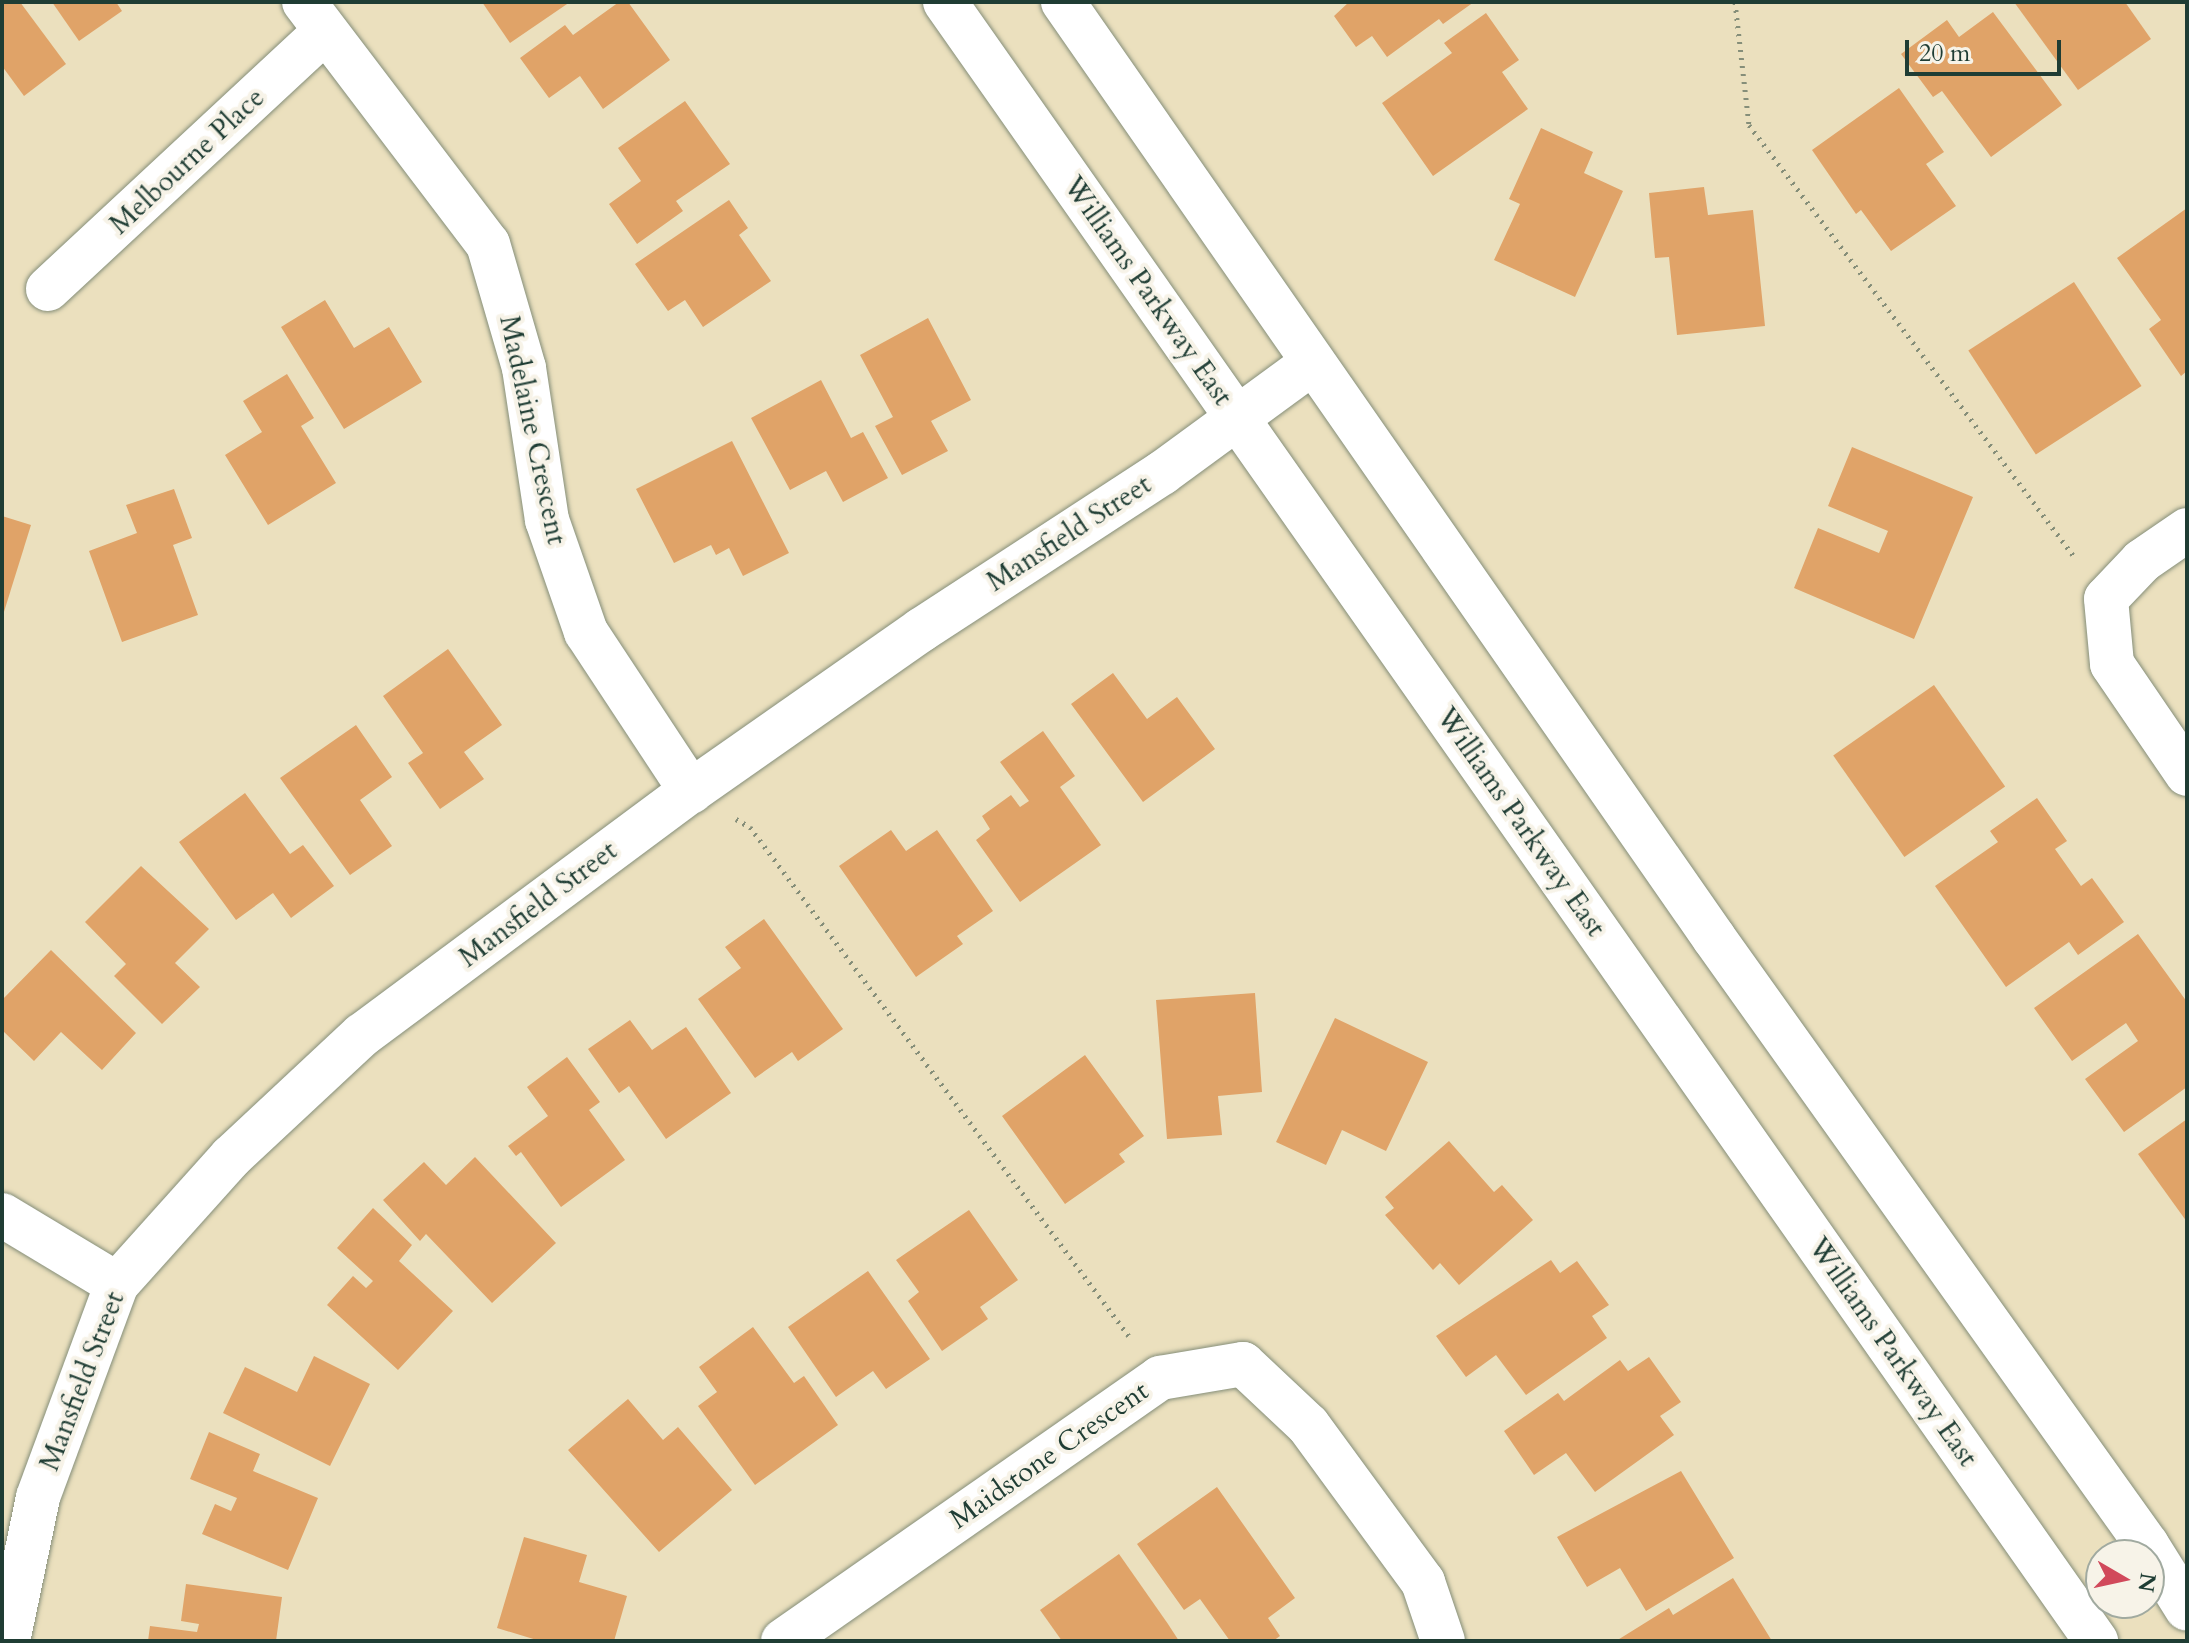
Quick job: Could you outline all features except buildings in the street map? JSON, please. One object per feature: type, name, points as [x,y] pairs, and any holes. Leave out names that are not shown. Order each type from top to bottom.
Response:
[{"type":"street","name":"Williams Parkway East","points":[[945,2],[2096,1641]]},
{"type":"street","points":[[1063,2],[1311,364],[2147,1545],[2187,1609]]},
{"type":"street","name":"Melbourne Place","points":[[48,289],[314,17]]},
{"type":"street","name":"Madelaine Crescent","points":[[314,17],[488,244],[524,368],[547,520],[586,632],[691,791]]},
{"type":"street","name":"Mansfield Street","points":[[8,1641],[38,1497],[117,1284],[231,1157],[362,1035],[691,791],[1311,364]]},
{"type":"street","points":[[2187,530],[2142,561],[2106,599],[2112,664],[2187,774]]},
{"type":"street","points":[[2,1215],[117,1284]]},
{"type":"street","name":"Maidstone Crescent","points":[[783,1641],[1160,1378],[1243,1364],[1308,1425],[1414,1570],[1443,1641]]},
{"type":"path","points":[[1735,2],[1749,125],[2106,599]]},
{"type":"path","points":[[691,791],[750,827],[1160,1378]]}]
